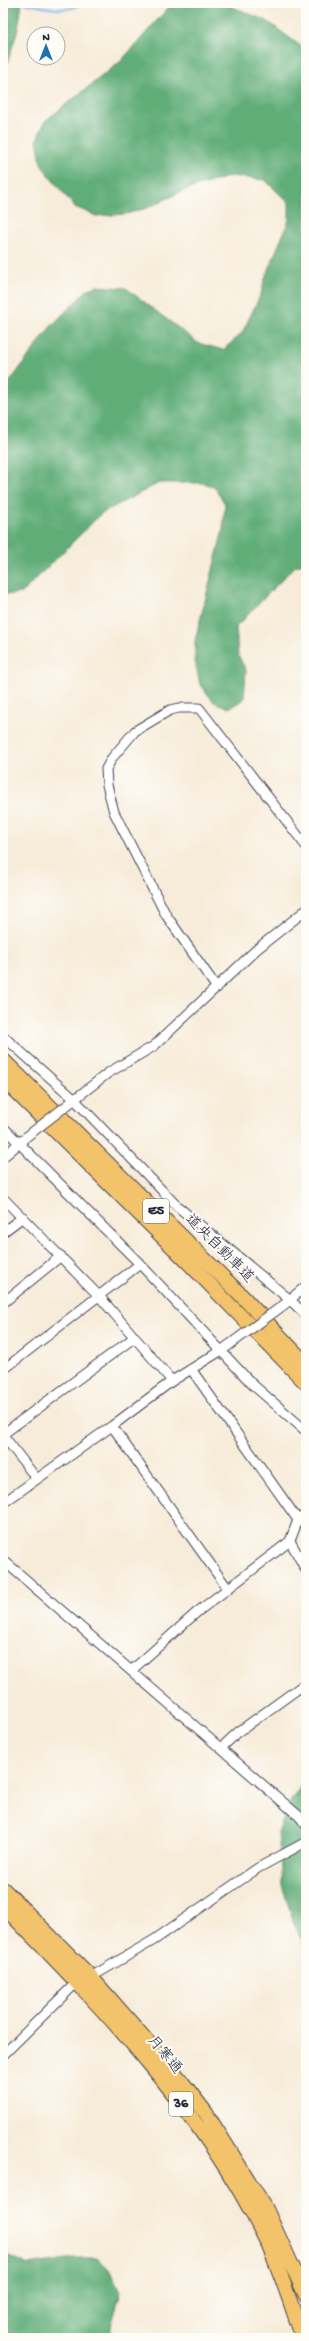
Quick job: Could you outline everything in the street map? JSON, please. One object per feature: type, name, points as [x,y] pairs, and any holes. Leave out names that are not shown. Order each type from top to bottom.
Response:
[{"type":"highway","name":"道央自動車道","points":[[3,1060],[241,1295],[306,1364]]},
{"type":"highway","name":"道央自動車道","points":[[3,1080],[186,1260],[306,1383]]},
{"type":"highway","name":"月寒通","points":[[3,1889],[91,1977],[175,2073],[206,2113],[265,2207],[306,2296]]},
{"type":"highway","name":"月寒通","points":[[3,1906],[77,1982],[163,2079],[236,2186],[263,2233],[284,2280],[303,2338]]},
{"type":"street","points":[[218,988],[166,915],[114,812],[107,785],[106,769],[112,758],[135,730],[164,713],[179,708],[199,708],[306,846]]},
{"type":"street","points":[[3,1158],[23,1140],[108,1074],[154,1046],[218,988],[257,949],[306,910]]},
{"type":"street","points":[[3,1036],[72,1101],[177,1206],[287,1302],[306,1316]]},
{"type":"street","points":[[3,1127],[23,1140],[222,1350],[252,1384],[306,1431]]},
{"type":"street","points":[[3,1198],[99,1296],[172,1381]]},
{"type":"street","points":[[3,1232],[23,1218]]},
{"type":"street","points":[[3,1303],[61,1256]]},
{"type":"street","points":[[3,1370],[140,1264]]},
{"type":"street","points":[[3,1503],[36,1478],[112,1426],[172,1381],[222,1350],[287,1302],[306,1286]]},
{"type":"street","points":[[36,1478],[3,1434],[135,1337]]},
{"type":"street","points":[[132,1670],[196,1613],[290,1541],[302,1517],[191,1369]]},
{"type":"street","points":[[112,1426],[228,1589]]},
{"type":"street","points":[[290,1541],[306,1570]]},
{"type":"street","points":[[3,1560],[132,1670],[300,1817],[306,1826]]},
{"type":"street","points":[[221,1748],[237,1733],[306,1683]]},
{"type":"street","points":[[3,2055],[77,1982],[91,1977],[154,1940],[258,1868],[306,1842]]},
{"type":"green space","points":[[3,3],[22,4],[18,29],[3,76]]},
{"type":"green space","points":[[188,3],[223,3],[267,21],[306,50],[306,563],[295,566],[236,627],[238,655],[246,670],[244,699],[229,708],[214,702],[200,685],[195,661],[195,640],[223,530],[225,504],[215,488],[204,483],[159,483],[102,513],[22,593],[3,595],[3,391],[51,326],[87,290],[96,286],[126,288],[198,343],[223,350],[242,333],[261,294],[265,278],[289,220],[289,203],[265,180],[231,176],[185,190],[147,208],[126,214],[96,216],[75,207],[49,176],[41,163],[37,139],[45,121],[121,61],[168,8]]},
{"type":"green space","points":[[306,1779],[306,1950],[293,1921],[282,1885],[278,1832],[291,1800]]},
{"type":"green space","points":[[3,2252],[28,2265],[74,2258],[98,2258],[109,2269],[121,2292],[111,2326],[111,2338],[3,2338]]},
{"type":"waterway","points":[[24,3],[54,9],[76,7],[82,3]]},
{"type":"waterway","points":[[297,1300],[306,1309]]}]
